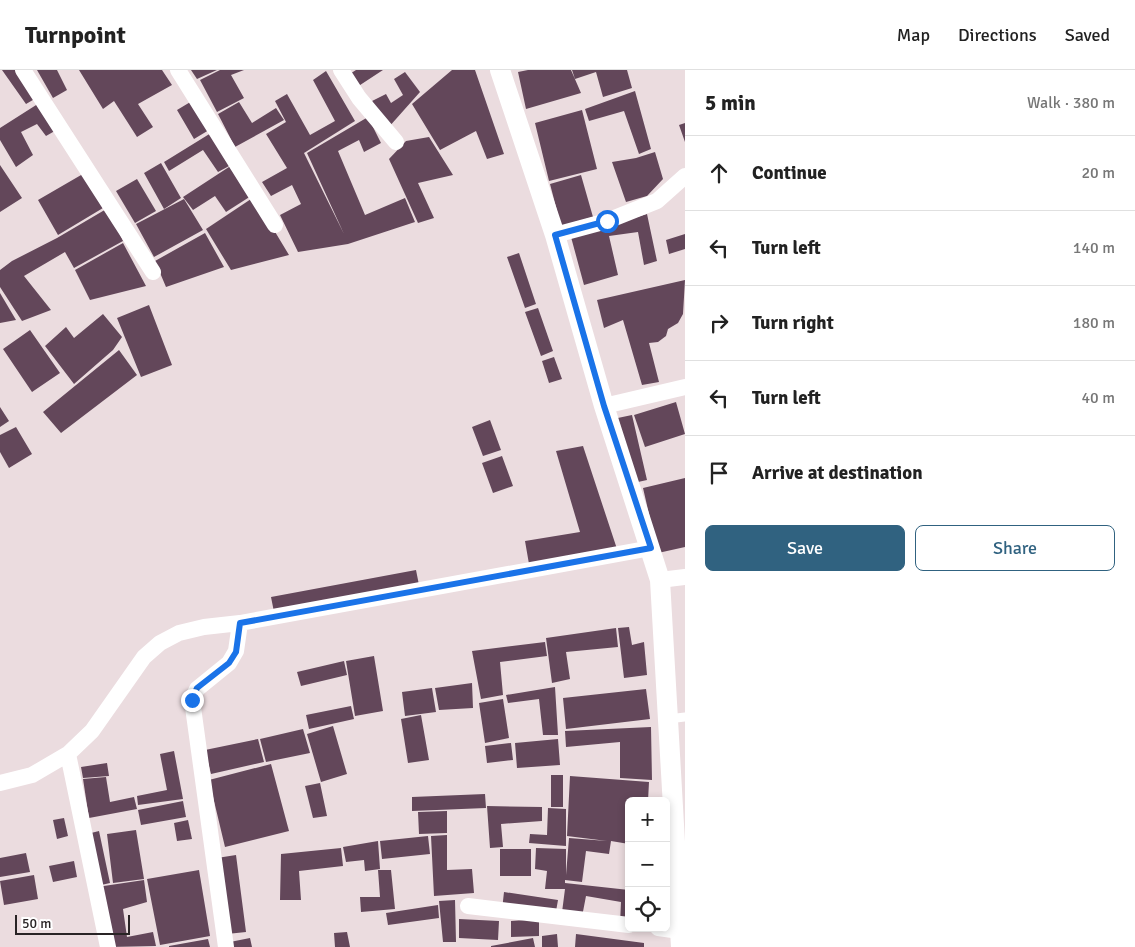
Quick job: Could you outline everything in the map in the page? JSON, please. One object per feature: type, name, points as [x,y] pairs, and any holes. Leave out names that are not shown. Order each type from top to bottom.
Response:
[{"type":"street","points":[[23,70],[153,272]]},
{"type":"street","points":[[178,70],[275,225]]},
{"type":"street","points":[[341,70],[359,98],[396,142]]},
{"type":"street","points":[[500,70],[555,235],[604,406],[660,580],[676,718],[681,939],[666,932]]},
{"type":"street","points":[[555,235],[607,221],[657,201],[685,176]]},
{"type":"street","points":[[604,406],[685,387]]},
{"type":"street","points":[[0,783],[32,775],[68,754],[92,731],[144,657],[160,643],[179,633],[651,548]]},
{"type":"street","points":[[660,580],[685,577]]},
{"type":"street","points":[[226,947],[192,700],[197,688],[229,663],[236,652],[240,623]]},
{"type":"street","points":[[68,754],[108,947]]},
{"type":"street","points":[[468,906],[625,925]]},
{"type":"building","points":[[2,70],[21,70],[38,97],[26,104]]},
{"type":"building","points":[[37,70],[57,70],[67,90],[53,98]]},
{"type":"building","points":[[79,70],[162,70],[172,85],[138,104],[153,127],[137,137],[114,101],[103,109]]},
{"type":"building","points":[[191,70],[217,70],[197,79]]},
{"type":"building","points":[[220,70],[244,70],[231,75],[244,98],[217,112],[200,80]]},
{"type":"building","points":[[356,70],[383,70],[354,89],[345,77]]},
{"type":"building","points":[[452,70],[475,70],[504,154],[487,159],[476,131],[440,150],[412,104]]},
{"type":"building","points":[[528,70],[571,70],[581,93],[526,109],[518,72]]},
{"type":"building","points":[[572,70],[627,70],[632,88],[603,97],[596,72],[575,79]]},
{"type":"building","points":[[326,71],[355,121],[304,153],[344,234],[307,153],[368,117],[381,143],[364,152],[359,140],[338,151],[365,215],[405,198],[415,222],[348,244],[298,252],[280,215],[301,204],[292,185],[271,196],[262,182],[287,168],[266,134],[286,122],[275,101],[287,94],[310,135],[335,121],[313,80]]},
{"type":"building","points":[[405,72],[420,92],[388,128],[372,101],[386,94],[391,103],[403,95],[394,79]]},
{"type":"building","points":[[635,91],[651,149],[639,154],[624,111],[589,121],[585,109]]},
{"type":"building","points":[[44,100],[60,128],[46,136],[37,124],[21,132],[33,155],[16,167],[0,140],[0,128]]},
{"type":"building","points":[[192,101],[209,130],[194,139],[177,110]]},
{"type":"building","points":[[239,102],[252,123],[276,108],[284,120],[235,147],[218,114]]},
{"type":"building","points":[[582,110],[597,169],[549,181],[535,123]]},
{"type":"building","points":[[685,123],[685,142],[679,125]]},
{"type":"building","points":[[211,133],[231,165],[218,172],[203,150],[169,171],[164,162]]},
{"type":"building","points":[[429,137],[453,175],[418,183],[434,218],[418,223],[389,159],[406,141]]},
{"type":"building","points":[[655,152],[663,179],[647,196],[626,202],[612,162],[636,158]]},
{"type":"building","points":[[161,163],[181,198],[164,209],[144,173]]},
{"type":"building","points":[[0,165],[22,198],[0,212]]},
{"type":"building","points":[[232,165],[251,196],[226,212],[215,196],[193,210],[183,197]]},
{"type":"building","points":[[88,171],[108,205],[58,235],[38,200]]},
{"type":"building","points":[[581,175],[593,217],[561,226],[550,184]]},
{"type":"building","points":[[137,179],[156,211],[135,223],[116,191]]},
{"type":"building","points":[[254,197],[289,255],[231,270],[206,229]]},
{"type":"building","points":[[184,199],[203,230],[154,257],[136,224]]},
{"type":"building","points":[[108,208],[123,241],[74,268],[65,252],[24,276],[51,310],[22,321],[0,287],[0,270],[12,261],[57,238]]},
{"type":"building","points":[[647,214],[657,261],[644,265],[638,232],[609,236],[618,275],[584,285],[571,237]]},
{"type":"building","points":[[205,233],[224,267],[166,287],[155,261]]},
{"type":"building","points":[[685,234],[685,249],[669,254],[666,240]]},
{"type":"building","points":[[123,243],[146,286],[90,300],[75,270]]},
{"type":"building","points":[[519,253],[536,304],[525,308],[507,257]]},
{"type":"building","points":[[685,280],[683,314],[678,323],[668,329],[666,336],[658,342],[649,343],[659,382],[642,385],[623,320],[604,328],[597,300]]},
{"type":"building","points":[[0,293],[16,320],[0,323]]},
{"type":"building","points":[[149,305],[172,365],[141,377],[117,318]]},
{"type":"building","points":[[538,308],[553,351],[541,356],[525,312]]},
{"type":"building","points":[[103,314],[122,337],[113,350],[74,384],[45,346],[66,327],[74,338]]},
{"type":"building","points":[[30,330],[60,373],[32,392],[3,349]]},
{"type":"building","points":[[119,350],[137,375],[61,433],[43,412]]},
{"type":"building","points":[[554,357],[562,379],[549,383],[542,361]]},
{"type":"building","points":[[676,402],[685,434],[645,447],[634,415]]},
{"type":"building","points":[[0,407],[9,421],[0,427]]},
{"type":"building","points":[[632,415],[647,480],[629,484],[613,419]]},
{"type":"building","points":[[490,420],[501,450],[483,456],[472,427]]},
{"type":"building","points":[[16,427],[32,454],[9,468],[0,452],[0,435]]},
{"type":"building","points":[[583,446],[618,552],[529,564],[525,541],[580,532],[556,451]]},
{"type":"building","points":[[502,456],[513,486],[493,493],[482,463]]},
{"type":"building","points":[[685,478],[685,547],[658,553],[643,488]]},
{"type":"building","points":[[416,570],[419,585],[274,612],[271,597]]},
{"type":"building","points":[[629,627],[632,645],[644,642],[647,675],[624,678],[618,628]]},
{"type":"building","points":[[616,628],[618,647],[566,652],[570,679],[552,683],[546,638]]},
{"type":"building","points":[[545,642],[547,656],[500,662],[503,695],[481,699],[472,651]]},
{"type":"building","points":[[374,656],[383,711],[355,716],[346,661]]},
{"type":"building","points":[[344,661],[347,675],[301,686],[297,672]]},
{"type":"building","points":[[472,683],[473,708],[439,710],[435,688]]},
{"type":"building","points":[[555,687],[558,735],[543,735],[539,699],[508,703],[506,695]]},
{"type":"building","points":[[432,688],[436,712],[405,716],[402,692]]},
{"type":"building","points":[[646,689],[650,719],[566,729],[563,698]]},
{"type":"building","points":[[503,699],[509,738],[485,743],[479,703]]},
{"type":"building","points":[[351,706],[354,719],[309,729],[306,715]]},
{"type":"building","points":[[421,715],[429,760],[408,763],[401,719]]},
{"type":"building","points":[[333,726],[347,774],[321,782],[307,734]]},
{"type":"building","points":[[651,727],[652,780],[620,778],[620,742],[566,747],[565,731]]},
{"type":"building","points":[[303,729],[310,753],[266,762],[260,739]]},
{"type":"building","points":[[258,739],[264,762],[211,774],[205,750]]},
{"type":"building","points":[[558,739],[560,765],[517,768],[515,743]]},
{"type":"building","points":[[511,743],[513,760],[487,763],[485,746]]},
{"type":"building","points":[[174,751],[183,799],[138,805],[137,796],[167,790],[160,754]]},
{"type":"building","points":[[107,763],[109,776],[83,778],[81,767]]},
{"type":"building","points":[[271,764],[289,831],[225,847],[209,780]]},
{"type":"building","points":[[551,775],[563,775],[563,807],[551,807]]},
{"type":"building","points":[[570,776],[649,782],[648,797],[625,797],[625,843],[611,841],[609,854],[586,851],[582,882],[565,880],[565,883],[625,890],[625,925],[620,924],[621,902],[586,896],[581,922],[561,920],[565,889],[545,889],[547,871],[535,869],[536,848],[566,849],[566,875],[569,838],[607,841],[567,836]]},
{"type":"building","points":[[106,777],[110,802],[134,797],[137,809],[89,818],[83,779]]},
{"type":"building","points":[[320,783],[327,816],[313,818],[305,786]]},
{"type":"building","points":[[485,794],[486,808],[412,811],[412,797]]},
{"type":"building","points":[[183,801],[186,817],[141,825],[138,810]]},
{"type":"building","points":[[487,806],[542,807],[542,821],[501,824],[503,847],[490,848]]},
{"type":"building","points":[[548,808],[566,809],[566,846],[529,843],[530,834],[547,835]]},
{"type":"building","points":[[447,811],[447,833],[419,834],[418,812]]},
{"type":"building","points":[[64,818],[68,836],[57,839],[53,820]]},
{"type":"building","points":[[188,820],[192,839],[177,841],[174,823]]},
{"type":"building","points":[[136,830],[144,879],[113,883],[107,834]]},
{"type":"building","points":[[99,831],[110,883],[97,886],[87,834]]},
{"type":"building","points":[[447,835],[447,870],[472,869],[474,893],[434,896],[431,836]]},
{"type":"building","points":[[428,836],[430,854],[382,859],[380,841]]},
{"type":"building","points":[[378,841],[380,869],[365,871],[364,860],[346,862],[343,847]]},
{"type":"building","points":[[341,848],[343,866],[299,871],[301,900],[280,900],[281,854]]},
{"type":"building","points":[[500,849],[531,849],[531,876],[500,876]]},
{"type":"building","points":[[26,853],[30,872],[0,877],[0,858]]},
{"type":"building","points":[[236,855],[246,932],[227,934],[217,858]]},
{"type":"building","points":[[74,861],[77,877],[53,882],[49,866]]},
{"type":"building","points":[[199,870],[210,936],[160,945],[147,879]]},
{"type":"building","points":[[378,870],[391,870],[395,909],[361,912],[360,897],[380,897]]},
{"type":"building","points":[[34,875],[38,899],[4,905],[0,881]]},
{"type":"building","points":[[144,880],[147,902],[123,909],[127,937],[153,932],[156,946],[109,947],[97,887]]},
{"type":"building","points":[[504,892],[558,900],[555,917],[502,910]]},
{"type":"building","points":[[455,900],[456,942],[443,942],[439,901]]},
{"type":"building","points":[[438,905],[439,918],[388,925],[386,913]]},
{"type":"building","points":[[459,919],[499,921],[498,940],[459,938]]},
{"type":"building","points":[[539,919],[539,936],[511,937],[511,921]]},
{"type":"building","points":[[347,932],[350,947],[335,947],[334,933]]},
{"type":"building","points":[[557,934],[558,947],[542,947],[542,936]]},
{"type":"building","points":[[576,934],[644,943],[644,947],[575,947]]},
{"type":"building","points":[[250,938],[252,947],[231,947],[230,942]]},
{"type":"building","points":[[533,938],[535,947],[491,947],[491,946]]},
{"type":"building","points":[[208,939],[210,947],[169,947],[169,946]]},
{"type":"route","points":[[192,700],[197,688],[229,663],[236,652],[240,623],[651,548],[604,406],[555,235],[607,221]]}]
